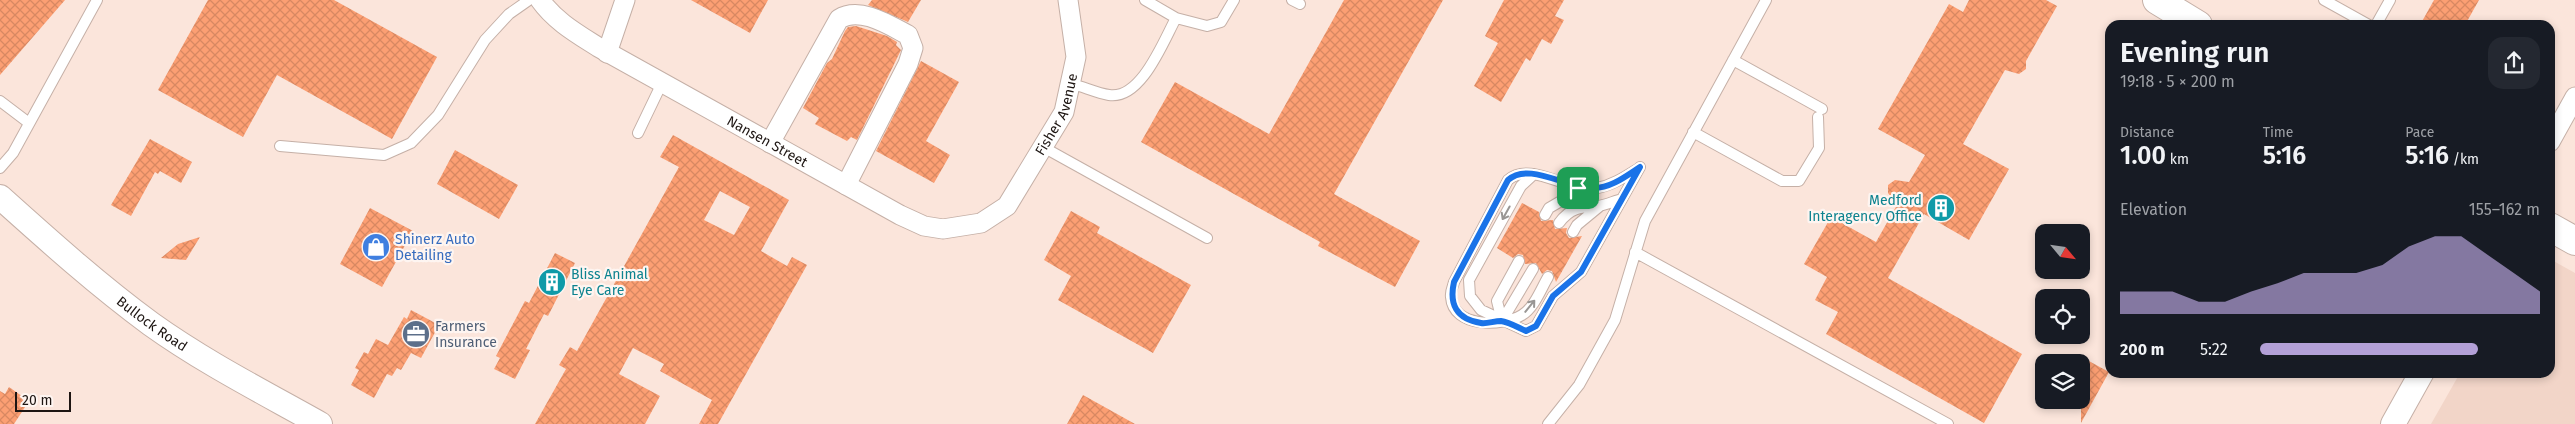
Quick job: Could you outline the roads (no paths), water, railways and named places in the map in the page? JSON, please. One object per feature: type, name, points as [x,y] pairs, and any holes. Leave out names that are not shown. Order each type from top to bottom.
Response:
[{"type":"main road","points":[[2157,0],[2190,20]]},
{"type":"main road","points":[[2555,230],[2575,241]]},
{"type":"street","points":[[607,53],[625,0]]},
{"type":"street","name":"Fisher Avenue","points":[[996,215],[1007,206],[1017,192],[1064,112],[1072,84],[1076,57],[1068,0]]},
{"type":"street","name":"Nansen Street","points":[[545,7],[566,27],[607,53],[924,226],[942,229],[962,227],[981,223],[996,215]]},
{"type":"street","points":[[770,143],[839,19],[847,13],[860,13],[900,31],[908,36],[913,48],[846,185]]},
{"type":"street","points":[[2555,133],[2575,97]]},
{"type":"street","name":"Bullock Road","points":[[0,197],[107,291],[152,325],[197,354],[320,424]]},
{"type":"street","points":[[2393,424],[2419,378]]},
{"type":"lane","points":[[0,168],[13,153],[97,0]]},
{"type":"lane","points":[[280,146],[384,155],[411,143],[438,115],[485,40],[510,14],[529,0]]},
{"type":"lane","points":[[1145,0],[1176,18],[1207,26],[1222,22],[1234,0]]},
{"type":"lane","points":[[1548,424],[1579,385],[1615,320],[1644,221],[1766,0]]},
{"type":"lane","points":[[2324,0],[2360,20]]},
{"type":"lane","points":[[2379,20],[2390,0]]},
{"type":"lane","points":[[1072,84],[1110,96],[1127,92],[1142,80],[1176,18]]},
{"type":"lane","points":[[1693,132],[1782,181],[1799,181],[1819,148],[1820,113],[1733,60]]},
{"type":"lane","points":[[638,133],[662,83]]},
{"type":"lane","points":[[0,101],[29,124]]},
{"type":"lane","points":[[1043,147],[1207,238]]},
{"type":"lane","points":[[1534,174],[1521,186],[1469,280],[1470,296],[1481,310],[1502,321],[1526,331],[1536,326],[1553,296],[1581,272],[1640,167],[1618,182],[1596,188],[1578,188],[1534,174],[1516,174],[1508,180],[1454,282],[1450,297],[1455,310],[1466,318],[1482,323],[1502,321],[1522,315],[1534,303],[1548,277]]},
{"type":"lane","points":[[1544,215],[1549,208],[1562,201],[1578,206],[1600,206],[1622,199]]},
{"type":"lane","points":[[1559,223],[1565,215],[1578,206]]},
{"type":"lane","points":[[1573,232],[1577,225],[1600,206]]},
{"type":"lane","points":[[1635,252],[1948,424]]},
{"type":"lane","points":[[1502,321],[1497,301],[1519,261]]},
{"type":"lane","points":[[1502,321],[1533,269]]},
{"type":"place","name":"Medford Interagency Office","points":[[1941,208]]},
{"type":"place","name":"Shinerz Auto Detailing","points":[[376,247]]},
{"type":"place","name":"Bliss Animal Eye Care","points":[[552,282]]},
{"type":"place","name":"Farmers Insurance","points":[[416,334]]}]
